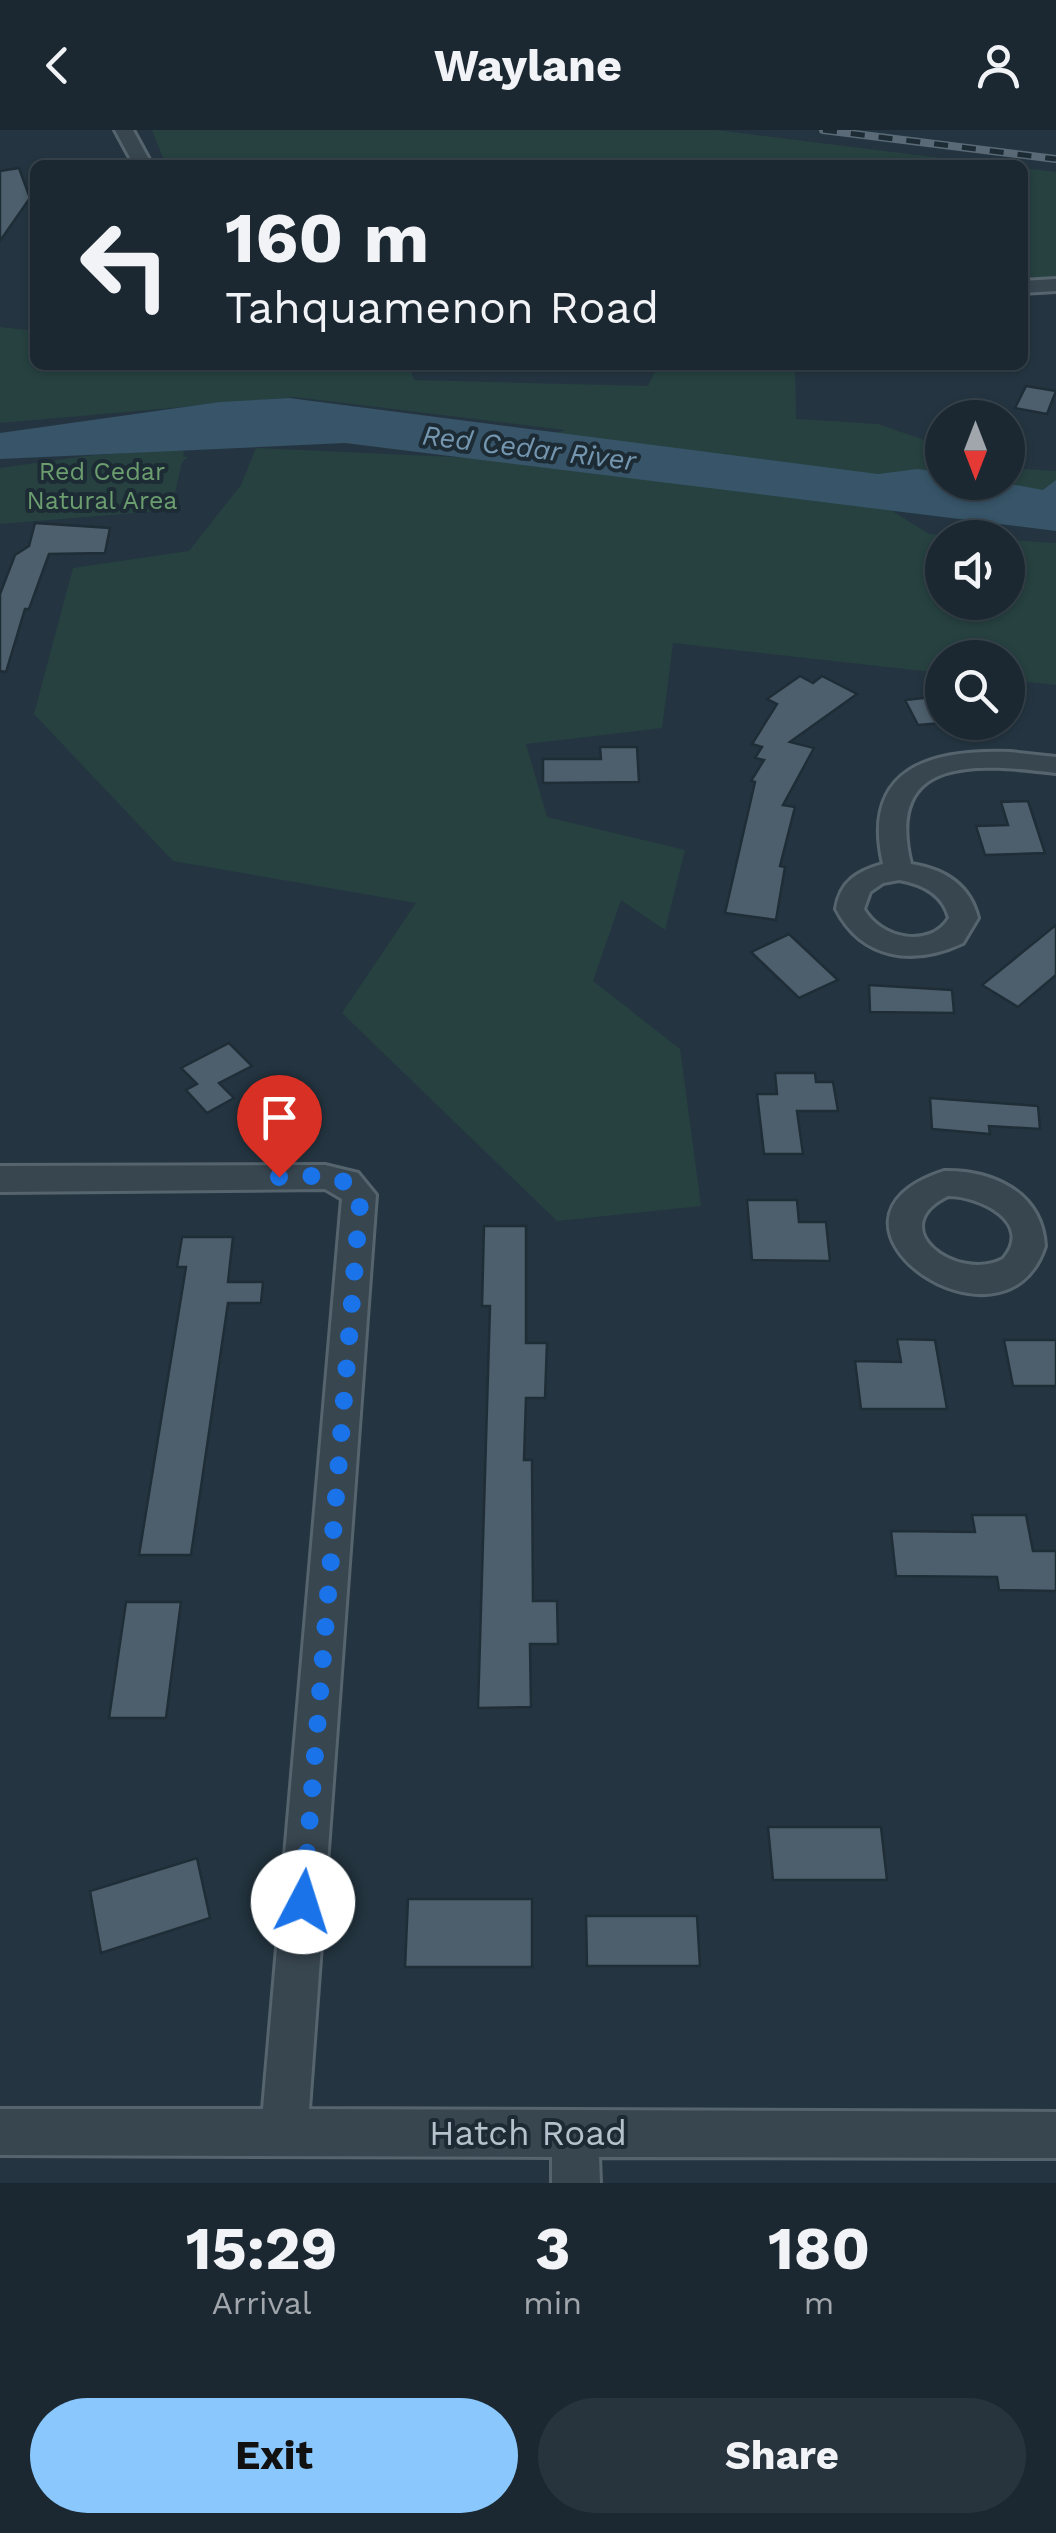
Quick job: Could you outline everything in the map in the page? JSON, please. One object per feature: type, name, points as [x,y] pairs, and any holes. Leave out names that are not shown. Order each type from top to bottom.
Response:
[{"type":"street","points":[[124,130],[140,160]]},
{"type":"street","points":[[1028,287],[1056,286]]},
{"type":"street","points":[[899,871],[892,836],[893,811],[902,792],[920,776],[939,766],[965,760],[1056,765]]},
{"type":"street","points":[[0,1179],[326,1177],[352,1186],[359,1196],[284,2132]]},
{"type":"street","name":"Hatch Road","points":[[0,2132],[1056,2135]]},
{"type":"street","points":[[576,2134],[576,2183]]},
{"type":"green space","points":[[152,130],[716,130],[957,160],[164,160]]},
{"type":"green space","points":[[1028,169],[1056,172],[1056,277],[1028,278]]},
{"type":"green space","points":[[0,327],[30,330],[30,370],[411,370],[414,380],[648,386],[656,370],[795,370],[796,419],[878,424],[925,440],[925,483],[835,475],[925,531],[925,620],[1025,620],[1025,541],[1056,543],[1056,685],[1025,682],[1025,640],[925,640],[925,671],[673,643],[662,728],[526,744],[547,817],[685,850],[665,930],[621,900],[593,981],[680,1049],[701,1206],[557,1221],[342,1013],[416,903],[173,861],[34,714],[73,568],[189,551],[241,485],[256,448],[475,458],[565,430],[295,397],[0,423]]},
{"type":"green space","name":"Red Cedar Natural Area","points":[[184,449],[183,457],[188,457],[182,462],[171,510],[0,524],[0,468],[86,456]]},
{"type":"green space","points":[[1025,469],[1056,471],[1056,495],[1025,492]]},
{"type":"water","name":"Red Cedar River","points":[[289,398],[878,474],[925,470],[925,500],[1025,500],[1025,487],[1043,490],[1056,480],[1056,531],[1025,527],[1025,520],[967,520],[345,443],[0,459],[0,433],[220,402]]},
{"type":"building","points":[[19,168],[30,198],[0,241],[0,171]]},
{"type":"building","points":[[1026,386],[1056,391],[1047,414],[1025,410],[1025,400],[1019,400]]},
{"type":"building","points":[[35,523],[110,528],[105,553],[49,554],[29,609],[25,609],[6,672],[0,671],[0,594],[15,555],[29,546]]},
{"type":"building","points":[[800,676],[813,683],[822,676],[857,694],[790,742],[814,748],[783,805],[795,807],[780,866],[785,867],[776,920],[725,913],[755,782],[751,781],[764,760],[755,758],[762,747],[752,744],[777,704],[767,699]]},
{"type":"building","points":[[925,698],[925,724],[918,725],[905,700]]},
{"type":"building","points":[[600,747],[637,747],[639,782],[543,783],[543,759],[601,759]]},
{"type":"building","points":[[1028,801],[1045,853],[985,855],[976,826],[1008,825],[1001,802]]},
{"type":"building","points":[[1056,925],[1056,975],[1018,1007],[982,985]]},
{"type":"building","points":[[789,934],[838,980],[799,998],[751,952]]},
{"type":"building","points":[[869,985],[952,990],[954,1013],[870,1012]]},
{"type":"building","points":[[229,1043],[252,1066],[219,1083],[234,1098],[207,1113],[186,1090],[197,1084],[181,1068]]},
{"type":"building","points":[[775,1073],[815,1073],[816,1082],[833,1082],[838,1111],[797,1111],[803,1154],[764,1154],[757,1094],[777,1094]]},
{"type":"building","points":[[930,1098],[1038,1106],[1040,1129],[989,1126],[990,1134],[932,1129]]},
{"type":"building","points":[[747,1200],[797,1200],[799,1222],[826,1222],[830,1261],[752,1260]]},
{"type":"building","points":[[484,1226],[526,1226],[526,1343],[547,1343],[545,1398],[526,1398],[524,1460],[532,1460],[533,1601],[557,1601],[558,1644],[530,1644],[531,1707],[478,1708],[490,1306],[482,1306]]},
{"type":"building","points":[[182,1237],[233,1237],[228,1282],[263,1282],[261,1303],[228,1303],[191,1555],[139,1555],[186,1267],[177,1267]]},
{"type":"building","points":[[897,1339],[935,1340],[947,1409],[861,1409],[855,1361],[901,1362]]},
{"type":"building","points":[[1004,1340],[1056,1340],[1056,1386],[1013,1386]]},
{"type":"building","points":[[972,1515],[1026,1515],[1033,1551],[1056,1551],[1056,1591],[999,1590],[997,1577],[896,1576],[891,1531],[975,1532]]},
{"type":"building","points":[[126,1602],[181,1602],[166,1718],[109,1718]]},
{"type":"building","points":[[768,1827],[881,1827],[887,1880],[773,1880]]},
{"type":"building","points":[[197,1858],[210,1918],[101,1953],[90,1891]]},
{"type":"building","points":[[408,1899],[532,1899],[532,1967],[405,1967]]},
{"type":"building","points":[[586,1916],[697,1916],[700,1966],[587,1966]]},
{"type":"railway","points":[[823,130],[1056,159]]},
{"type":"route","points":[[279,1177],[340,1179],[356,1190],[360,1203],[303,1902]]}]
